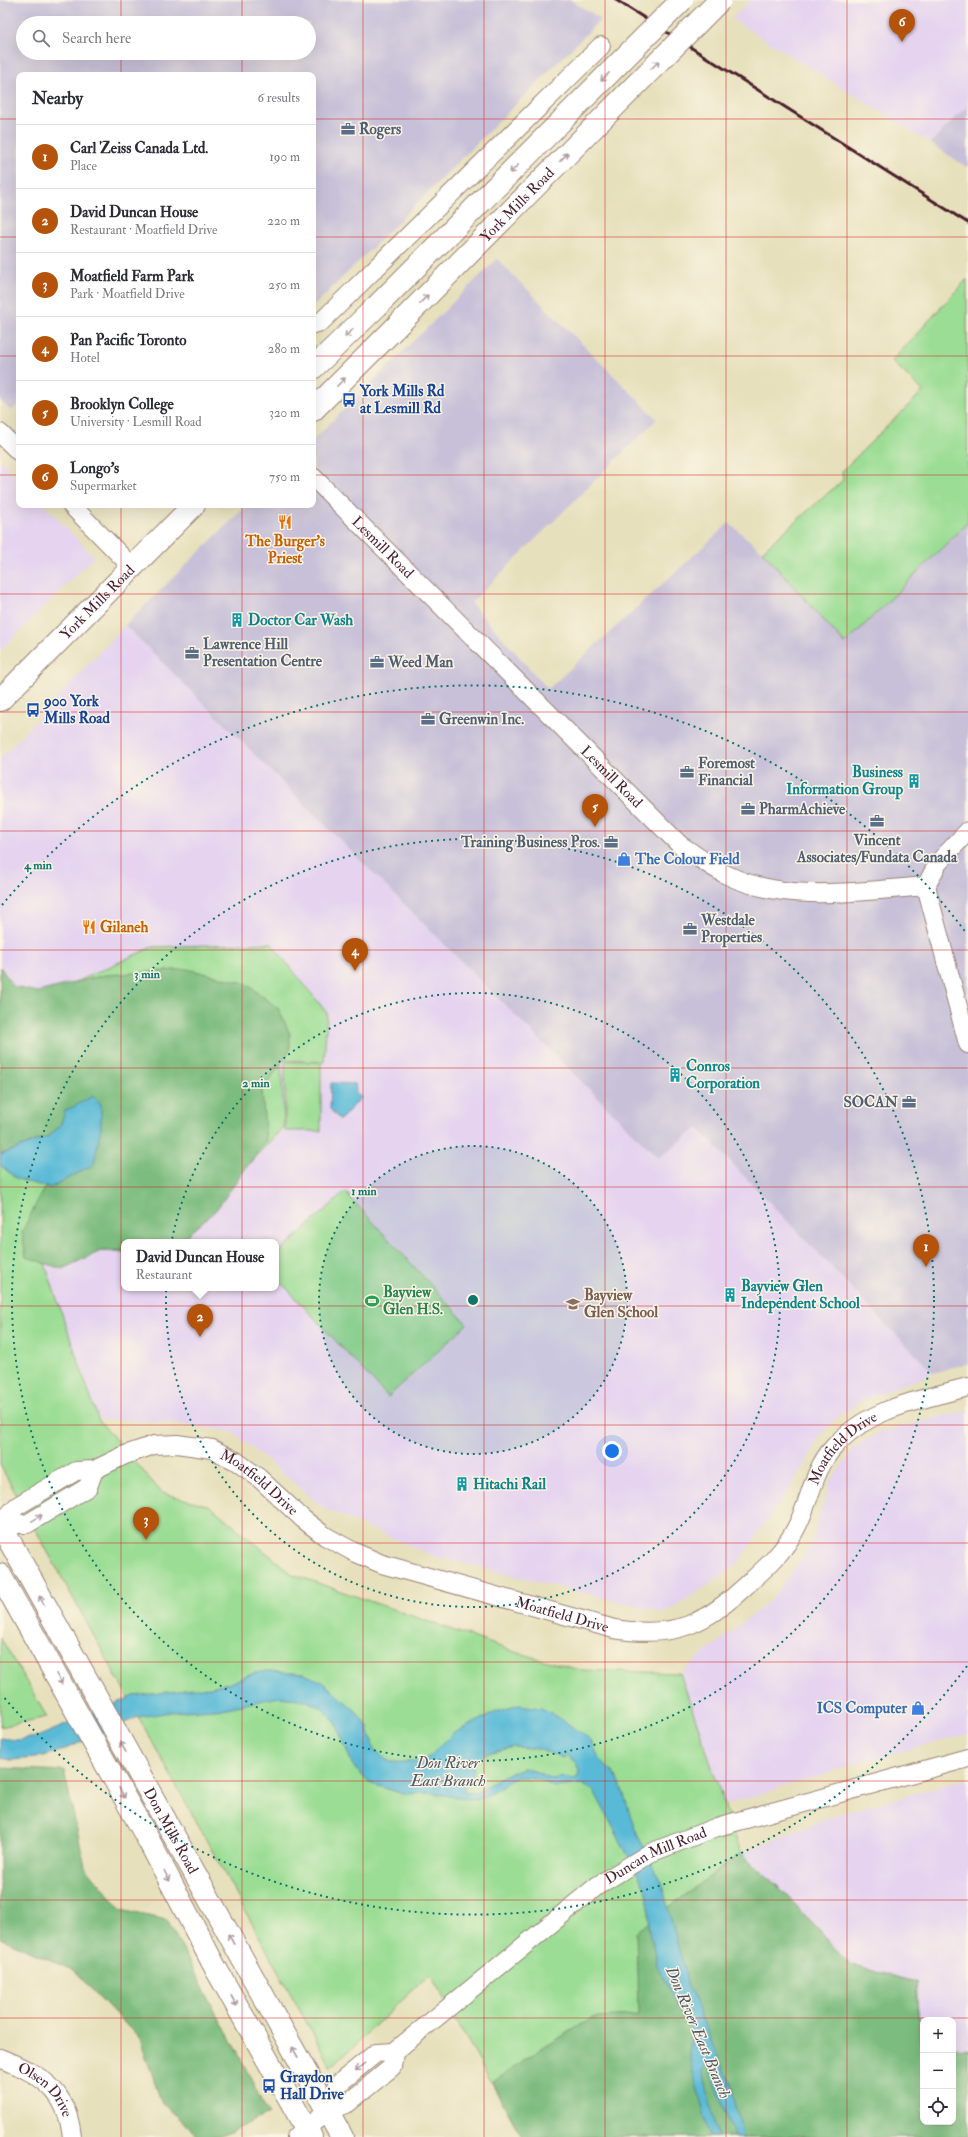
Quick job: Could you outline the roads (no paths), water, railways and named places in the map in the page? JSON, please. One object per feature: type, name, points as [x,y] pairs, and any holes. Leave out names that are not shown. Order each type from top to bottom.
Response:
[{"type":"main road","name":"York Mills Road","points":[[316,365],[377,306],[682,0]]},
{"type":"main road","name":"York Mills Road","points":[[316,407],[720,0]]},
{"type":"main road","name":"York Mills Road","points":[[0,700],[191,508]]},
{"type":"main road","name":"Don Mills Road","points":[[0,1524],[60,1635],[342,2137]]},
{"type":"main road","name":"Don Mills Road","points":[[0,1575],[149,1841],[304,2134]]},
{"type":"street","points":[[316,323],[321,322],[601,46]]},
{"type":"street","points":[[0,433],[16,449]]},
{"type":"street","name":"Lesmill Road","points":[[316,479],[680,845],[704,863],[728,876],[778,890],[808,892],[869,891],[926,886]]},
{"type":"street","points":[[74,508],[132,567]]},
{"type":"street","points":[[968,831],[938,863],[926,886],[968,1044]]},
{"type":"street","name":"Moatfield Drive","points":[[0,1524],[16,1506],[76,1470],[94,1470],[125,1455],[154,1445],[177,1444],[212,1450],[236,1460],[259,1478],[303,1519],[325,1536],[354,1552],[382,1564],[614,1629],[636,1633],[656,1632],[681,1628],[708,1617],[723,1607],[769,1565],[784,1549],[796,1530],[819,1470],[832,1448],[854,1428],[884,1411],[968,1387]]},
{"type":"street","name":"Duncan Mill Road","points":[[304,2134],[327,2110],[348,2103],[392,2067],[394,2052],[597,1886],[650,1853],[694,1835],[968,1758]]},
{"type":"street","name":"Olsen Drive","points":[[0,2058],[26,2069],[48,2082],[58,2094],[66,2108],[72,2137]]},
{"type":"water","points":[[331,1083],[355,1084],[356,1092],[361,1098],[340,1120],[330,1109]]},
{"type":"water","points":[[93,1096],[101,1104],[101,1127],[94,1164],[50,1188],[17,1179],[0,1165],[0,1155],[49,1136],[60,1126],[65,1111]]},
{"type":"water","name":"Don River East Branch","points":[[269,1671],[304,1674],[321,1681],[355,1710],[368,1727],[374,1749],[390,1762],[421,1762],[430,1756],[452,1734],[496,1712],[519,1705],[541,1708],[555,1715],[590,1739],[599,1758],[613,1772],[620,1783],[635,1830],[662,1884],[688,1985],[709,2036],[730,2080],[743,2137],[734,2137],[711,2072],[709,2067],[706,2066],[703,2071],[718,2137],[710,2137],[690,2061],[690,2033],[657,1965],[649,1927],[649,1906],[645,1888],[594,1791],[582,1784],[555,1787],[535,1778],[518,1777],[508,1781],[490,1795],[475,1800],[431,1793],[403,1794],[369,1783],[352,1764],[336,1723],[322,1708],[306,1700],[279,1697],[227,1708],[172,1712],[138,1717],[61,1751],[35,1758],[11,1760],[0,1758],[0,1738],[17,1740],[37,1737],[134,1696],[210,1687],[231,1682],[255,1673]],"holes":[[[514,1747],[540,1749],[562,1758],[567,1755],[575,1762],[579,1771],[578,1777],[574,1779],[564,1777],[552,1779],[530,1769],[522,1768],[498,1778],[477,1793],[465,1792],[464,1789],[473,1775],[474,1763],[488,1753]]]},
{"type":"railway","points":[[616,0],[968,223]]},
{"type":"place","name":"Longo's","points":[[902,42]]},
{"type":"place","name":"Rogers","points":[[348,129]]},
{"type":"place","name":"York Mills Rd at Lesmill Rd","points":[[349,400]]},
{"type":"place","name":"The Burger's Priest","points":[[285,522]]},
{"type":"place","name":"Doctor Car Wash","points":[[237,620]]},
{"type":"place","name":"Lawrence Hill Presentation Centre","points":[[192,653]]},
{"type":"place","name":"Weed Man","points":[[377,662]]},
{"type":"place","name":"900 York Mills Road","points":[[33,710]]},
{"type":"place","name":"Greenwin Inc.","points":[[428,719]]},
{"type":"place","name":"Foremost Financial","points":[[687,772]]},
{"type":"place","name":"Business Information Group","points":[[914,781]]},
{"type":"place","name":"PharmAchieve","points":[[748,809]]},
{"type":"place","name":"Vincent Associates/Fundata Canada","points":[[877,821]]},
{"type":"place","name":"Brooklyn College","points":[[595,827]]},
{"type":"place","name":"Training Business Pros.","points":[[611,842]]},
{"type":"place","name":"The Colour Field","points":[[624,859]]},
{"type":"place","name":"Gilaneh","points":[[89,927]]},
{"type":"place","name":"Westdale Properties","points":[[690,929]]},
{"type":"place","name":"Pan Pacific Toronto","points":[[355,971]]},
{"type":"place","name":"Conros Corporation","points":[[675,1075]]},
{"type":"place","name":"SOCAN","points":[[909,1102]]},
{"type":"place","name":"Carl Zeiss Canada Ltd.","points":[[926,1267]]},
{"type":"place","name":"Bayview Glen Independent School","points":[[730,1295]]},
{"type":"place","name":"Bayview Glen H.S.","points":[[372,1301]]},
{"type":"place","name":"Bayview Glen School","points":[[573,1304]]},
{"type":"place","name":"David Duncan House","points":[[200,1337]]},
{"type":"place","name":"Hitachi Rail","points":[[462,1484]]},
{"type":"place","name":"Moatfield Farm Park","points":[[146,1540]]},
{"type":"place","name":"ICS Computer","points":[[918,1708]]},
{"type":"place","name":"Graydon Hall Drive","points":[[269,2086]]}]
